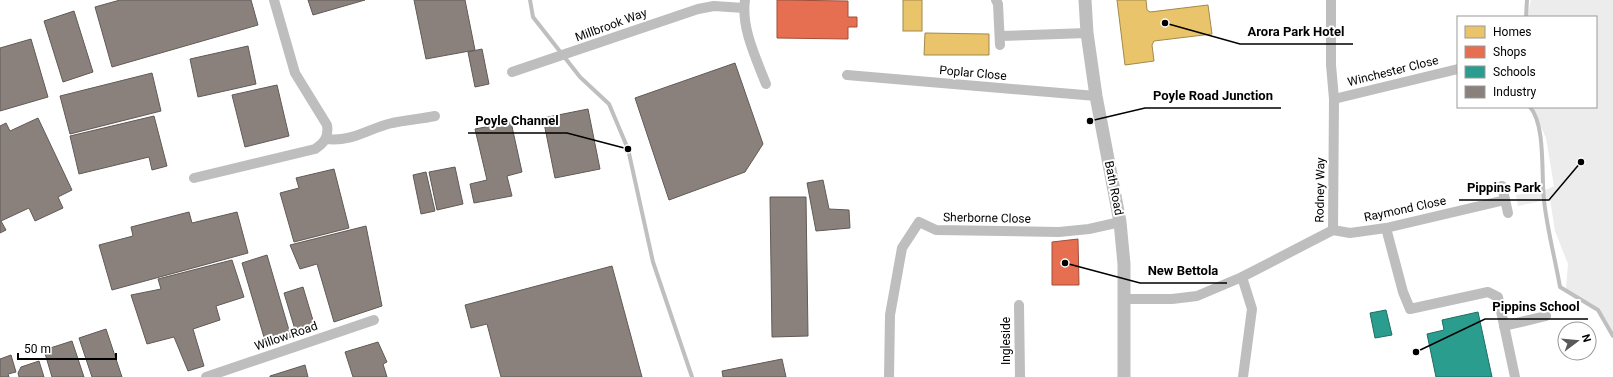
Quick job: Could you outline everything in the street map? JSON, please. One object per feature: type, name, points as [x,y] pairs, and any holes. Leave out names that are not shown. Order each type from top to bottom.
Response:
[{"type":"street","points":[[194,178],[314,149],[323,144],[326,139],[328,132],[327,125],[295,73],[274,0]]},
{"type":"street","points":[[996,0],[998,4],[1000,40],[1087,33]]},
{"type":"street","name":"Bath Road","points":[[1086,0],[1087,33],[1096,96],[1120,222],[1125,299],[1124,377]]},
{"type":"street","name":"Rodney Way","points":[[1125,299],[1172,299],[1197,296],[1242,277],[1333,230],[1334,99],[1331,65],[1331,0]]},
{"type":"street","points":[[745,4],[748,37],[766,84]]},
{"type":"street","name":"Millbrook Way","points":[[512,72],[698,9],[714,6],[745,4]]},
{"type":"street","name":"Winchester Close","points":[[1334,99],[1457,69]]},
{"type":"street","name":"Poplar Close","points":[[847,76],[1096,96]]},
{"type":"street","points":[[326,139],[336,140],[360,136],[392,123],[435,116]]},
{"type":"street","points":[[1502,186],[1508,213]]},
{"type":"street","name":"Raymond Close","points":[[1333,230],[1350,233],[1386,228],[1505,200]]},
{"type":"street","name":"Sherborne Close","points":[[889,377],[890,315],[902,248],[919,222],[936,230],[1059,232],[1089,229],[1120,222]]},
{"type":"street","points":[[1386,228],[1403,292],[1410,309],[1488,292],[1498,297],[1515,377]]},
{"type":"street","points":[[1242,277],[1252,310],[1243,377]]},
{"type":"street","name":"Ingleside","points":[[1019,305],[1020,377]]},
{"type":"street","points":[[1504,326],[1546,316]]},
{"type":"street","name":"Willow Road","points":[[206,377],[374,320]]},
{"type":"shaded area","points":[[1531,0],[1613,0],[1613,333],[1608,323],[1598,311],[1567,291],[1568,264],[1555,231],[1550,199],[1518,206],[1516,195],[1548,189],[1554,186],[1546,138],[1532,108],[1597,108],[1597,16],[1527,16]]},
{"type":"building: Homes","points":[[903,0],[922,0],[922,31],[903,31]]},
{"type":"building: Homes","points":[[1117,0],[1146,0],[1147,10],[1150,12],[1208,5],[1212,34],[1154,41],[1152,45],[1154,61],[1125,65]]},
{"type":"building: Homes","points":[[925,33],[989,34],[989,55],[924,55]]},
{"type":"building: Shops","points":[[777,0],[848,1],[848,17],[857,17],[857,27],[848,27],[848,39],[777,38]]},
{"type":"building: Shops","points":[[1078,239],[1079,285],[1052,285],[1052,242]]},
{"type":"building: Schools","points":[[1386,310],[1392,335],[1375,338],[1370,313]]},
{"type":"building: Schools","points":[[1478,312],[1492,377],[1436,377],[1427,334],[1444,330],[1442,320]]},
{"type":"building: Industry","points":[[120,0],[251,0],[258,25],[112,67],[95,7]]},
{"type":"building: Industry","points":[[308,0],[365,0],[313,15]]},
{"type":"building: Industry","points":[[414,0],[465,0],[475,50],[426,59]]},
{"type":"building: Industry","points":[[74,11],[93,72],[63,82],[44,21]]},
{"type":"building: Industry","points":[[31,39],[48,97],[0,111],[0,48]]},
{"type":"building: Industry","points":[[248,46],[256,84],[198,97],[190,59]]},
{"type":"building: Industry","points":[[482,49],[489,84],[475,87],[468,52]]},
{"type":"building: Industry","points":[[735,63],[763,144],[745,172],[669,200],[635,98]]},
{"type":"building: Industry","points":[[152,73],[161,111],[70,134],[60,96]]},
{"type":"building: Industry","points":[[277,85],[289,136],[245,147],[232,95]]},
{"type":"building: Industry","points":[[588,109],[600,169],[555,178],[543,118]]},
{"type":"building: Industry","points":[[154,116],[167,166],[152,170],[149,157],[79,174],[70,136]]},
{"type":"building: Industry","points":[[38,118],[72,190],[58,197],[63,208],[35,221],[29,208],[1,221],[6,230],[0,233],[0,126],[6,123],[10,131]]},
{"type":"building: Industry","points":[[511,122],[522,172],[507,176],[512,196],[474,203],[470,184],[487,180],[475,129]]},
{"type":"building: Industry","points":[[455,167],[463,204],[437,210],[429,172]]},
{"type":"building: Industry","points":[[334,169],[349,228],[294,242],[280,193],[299,188],[296,178]]},
{"type":"building: Industry","points":[[426,172],[435,211],[421,214],[413,175]]},
{"type":"building: Industry","points":[[823,180],[829,209],[849,210],[850,228],[816,231],[807,183]]},
{"type":"building: Industry","points":[[770,197],[806,197],[808,336],[772,337]]},
{"type":"building: Industry","points":[[189,212],[192,223],[237,212],[248,253],[112,290],[99,245],[133,236],[131,227]]},
{"type":"building: Industry","points":[[366,226],[382,306],[334,322],[317,264],[300,269],[290,245]]},
{"type":"building: Industry","points":[[267,255],[291,337],[266,344],[242,263]]},
{"type":"building: Industry","points":[[232,260],[244,297],[216,306],[220,320],[193,329],[204,366],[188,371],[174,337],[147,344],[131,295],[161,289],[158,279]]},
{"type":"building: Industry","points":[[612,266],[642,377],[501,377],[487,324],[471,328],[465,305]]},
{"type":"building: Industry","points":[[303,287],[315,327],[296,333],[284,293]]},
{"type":"building: Industry","points":[[106,329],[122,377],[92,377],[79,338]]},
{"type":"building: Industry","points":[[72,341],[84,377],[52,377],[44,350]]},
{"type":"building: Industry","points":[[378,342],[387,362],[383,364],[387,377],[353,377],[345,352]]},
{"type":"building: Industry","points":[[11,355],[16,372],[8,374],[9,377],[0,377],[0,359]]},
{"type":"building: Industry","points":[[782,359],[786,377],[723,377],[722,371]]},
{"type":"building: Industry","points":[[39,361],[44,377],[19,377],[18,373],[21,367]]},
{"type":"building: Industry","points":[[305,365],[308,377],[270,377],[270,376]]},
{"type":"waterway","points":[[530,0],[533,17],[580,77],[609,104],[628,149],[653,262],[692,377]]},
{"type":"waterway","points":[[1526,16],[1527,0]]},
{"type":"waterway","points":[[1531,108],[1539,126],[1541,138],[1545,211],[1560,287],[1598,310],[1613,336]]},
{"type":"place","name":"Arora Park Hotel","points":[[1165,23]]},
{"type":"place","name":"Poyle Road Junction","points":[[1090,121]]},
{"type":"place","name":"Poyle Channel","points":[[628,149]]},
{"type":"place","name":"Pippins Park","points":[[1581,162]]},
{"type":"place","name":"New Bettola","points":[[1065,263]]},
{"type":"place","name":"Pippins School","points":[[1416,352]]}]
